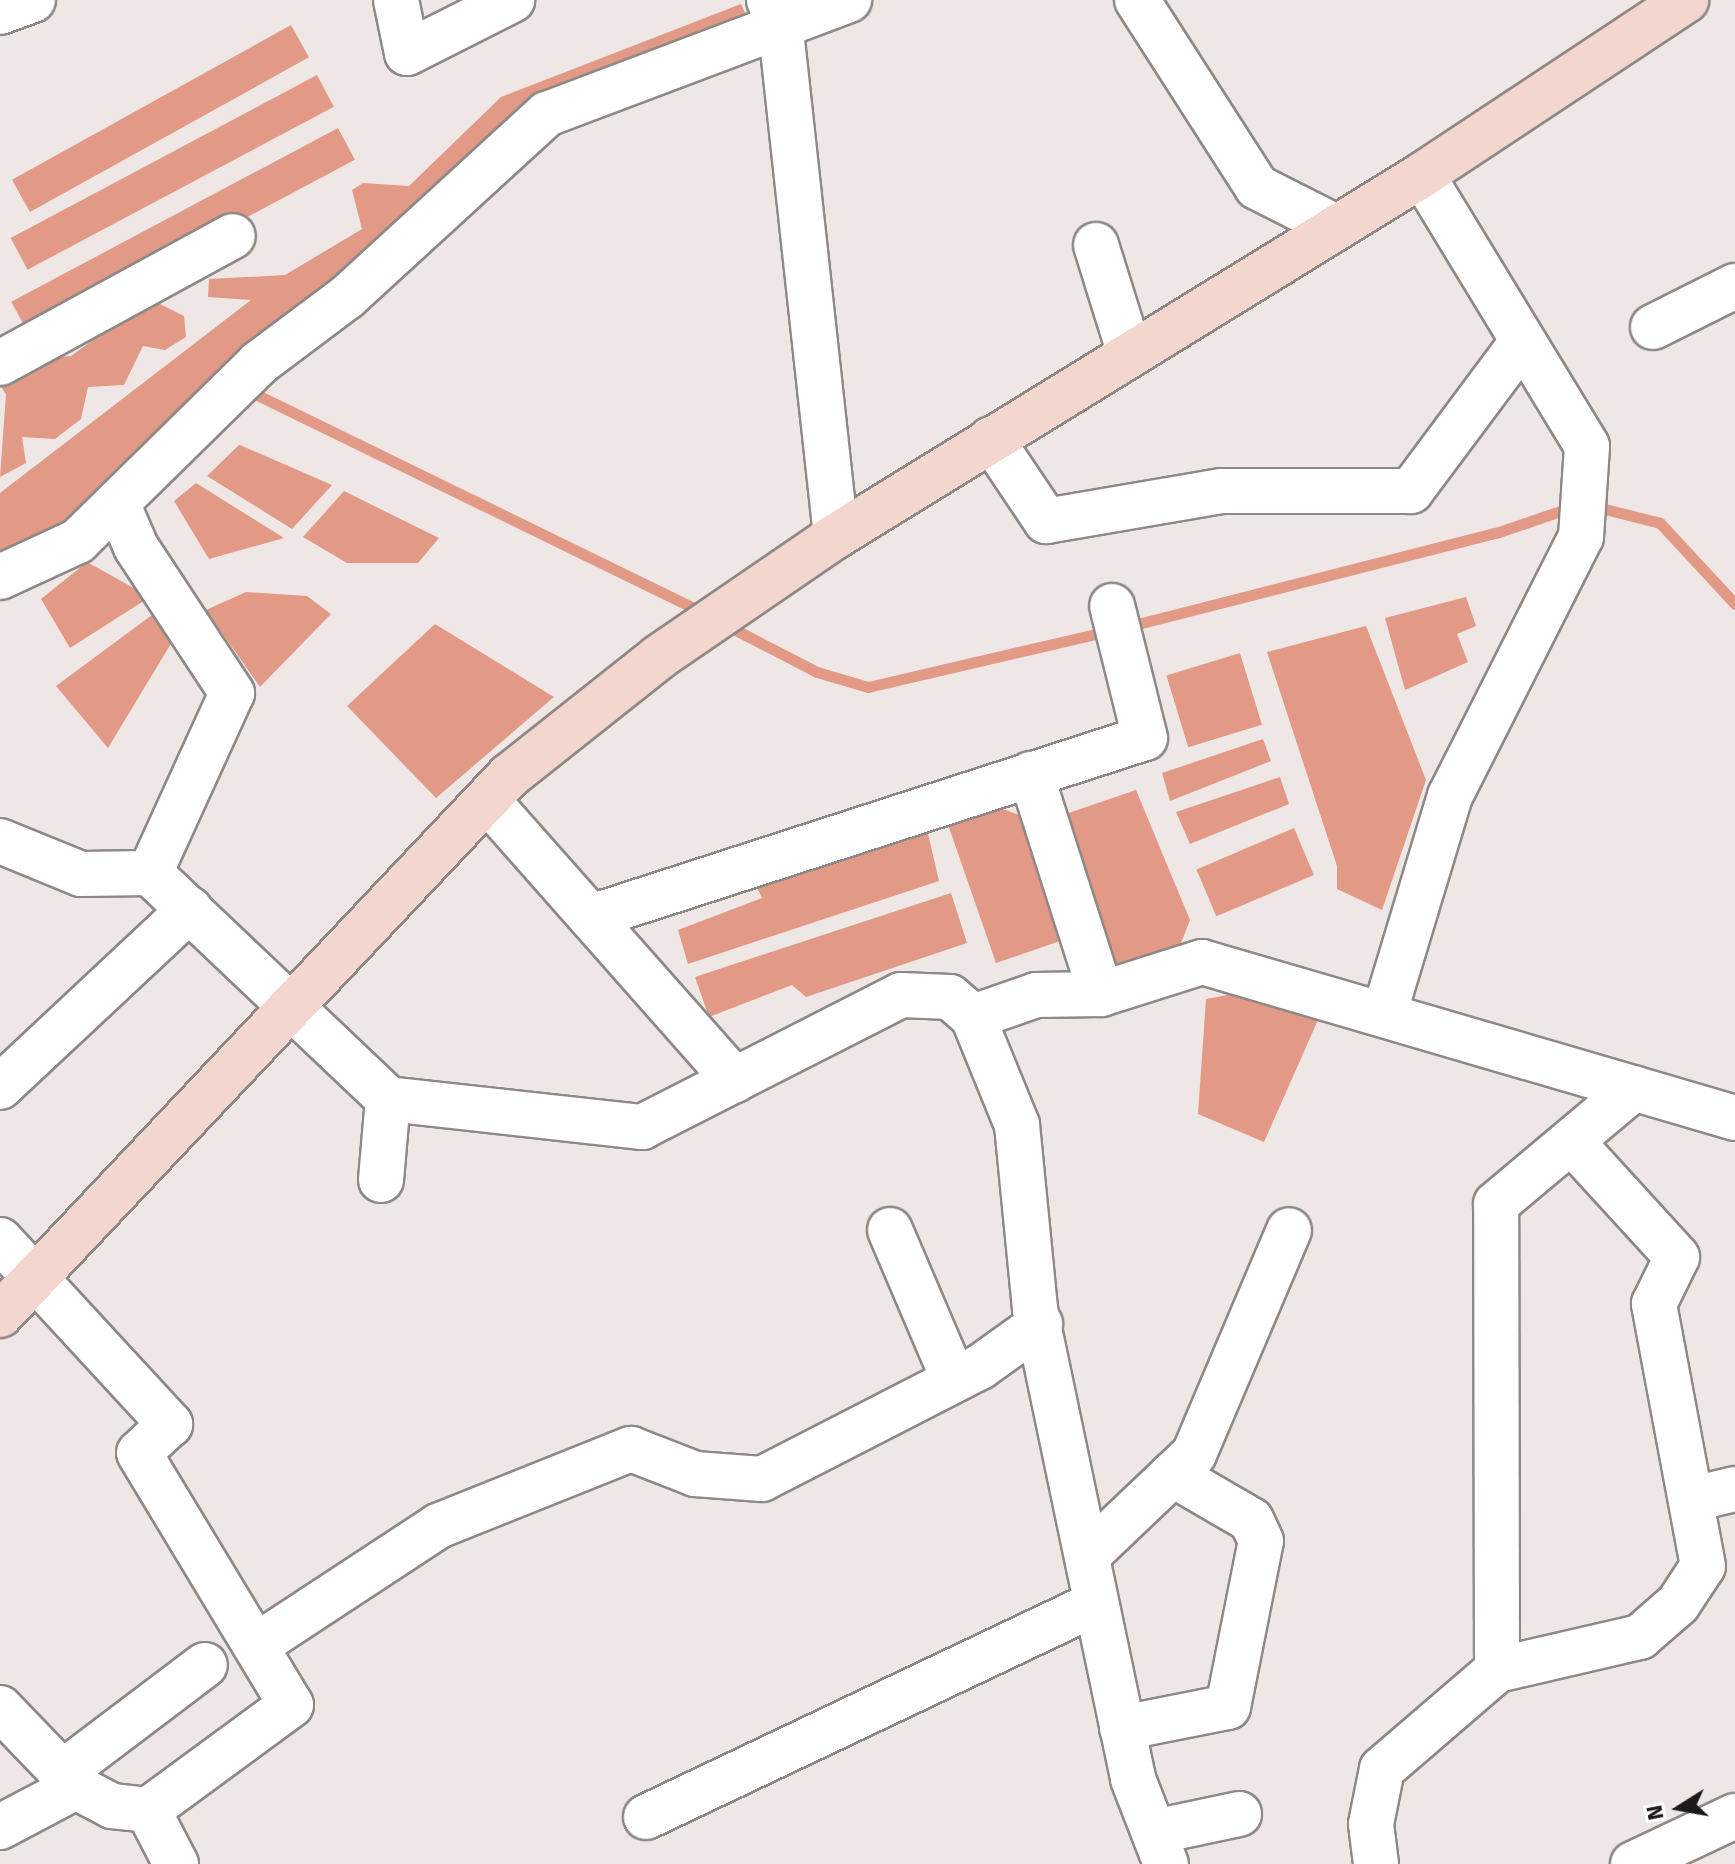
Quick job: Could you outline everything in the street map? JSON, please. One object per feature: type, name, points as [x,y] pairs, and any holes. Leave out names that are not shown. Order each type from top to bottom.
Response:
[{"type":"street","points":[[0,12],[33,0]]},
{"type":"street","points":[[396,0],[407,53],[512,0]]},
{"type":"street","points":[[0,577],[78,541],[259,363],[347,297],[547,114],[775,15],[849,0]]},
{"type":"street","points":[[1137,0],[1257,187],[1336,227]]},
{"type":"street","points":[[0,1315],[487,800],[659,657],[836,536],[1422,175],[1686,0]]},
{"type":"street","points":[[775,15],[836,536]]},
{"type":"street","points":[[1385,1011],[1450,796],[1581,537],[1587,446],[1422,175]]},
{"type":"street","points":[[0,363],[233,236]]},
{"type":"street","points":[[1096,245],[1130,354]]},
{"type":"street","points":[[1653,327],[1735,286]]},
{"type":"street","points":[[991,439],[1046,521],[1221,491],[1411,491],[1522,342]]},
{"type":"street","points":[[117,503],[136,547],[232,693],[150,873]]},
{"type":"street","points":[[591,917],[1145,738],[1112,606]]},
{"type":"street","points":[[1031,774],[1101,994]]},
{"type":"street","points":[[487,800],[735,1080]]},
{"type":"street","points":[[0,841],[34,849],[81,874],[150,873],[294,1006],[388,1099],[642,1127],[901,995],[950,997],[973,1017],[1017,1125],[1040,1324],[1091,1552],[1095,1604],[1122,1728],[1160,1848],[1239,1814]]},
{"type":"street","points":[[0,1087],[190,909]]},
{"type":"street","points":[[973,1017],[1036,995],[1101,994],[1202,962],[1385,1011],[1735,1118]]},
{"type":"street","points":[[1497,1670],[1496,1204],[1634,1088]]},
{"type":"street","points":[[381,1180],[388,1099]]},
{"type":"street","points":[[1376,1864],[1371,1824],[1382,1769],[1497,1670],[1650,1629],[1703,1566],[1693,1499],[1654,1304],[1677,1257],[1572,1142]]},
{"type":"street","points":[[890,1230],[954,1380]]},
{"type":"street","points":[[1091,1552],[1194,1454],[1289,1230]]},
{"type":"street","points":[[0,1240],[38,1276],[170,1424],[139,1453],[291,1705],[148,1810],[112,1806],[69,1780],[0,1708]]},
{"type":"street","points":[[257,1645],[438,1526],[631,1449],[695,1474],[762,1479],[954,1380],[1040,1324]]},
{"type":"street","points":[[1122,1728],[1228,1707],[1261,1541],[1251,1520],[1172,1474]]},
{"type":"street","points":[[1693,1499],[1735,1489]]},
{"type":"street","points":[[646,1817],[1095,1604]]},
{"type":"street","points":[[0,1827],[69,1780],[205,1665]]},
{"type":"street","points":[[148,1810],[176,1864]]},
{"type":"street","points":[[1633,1864],[1735,1816]]},
{"type":"shaded area","points":[[741,4],[754,32],[538,112],[71,535],[0,567],[0,493],[251,300],[208,297],[209,279],[285,275],[362,229],[352,190],[363,183],[409,186],[501,97]]},
{"type":"shaded area","points":[[291,25],[309,57],[30,212],[12,180]]},
{"type":"shaded area","points":[[317,75],[334,107],[28,270],[11,238]]},
{"type":"shaded area","points":[[338,128],[355,160],[28,333],[11,302]]},
{"type":"shaded area","points":[[150,299],[184,316],[186,337],[165,350],[143,346],[124,385],[88,387],[81,419],[55,439],[22,437],[26,463],[0,477],[6,394],[0,386],[32,359],[71,356]]},
{"type":"shaded area","points":[[239,445],[332,485],[292,529],[207,476]]},
{"type":"shaded area","points":[[196,483],[284,538],[209,559],[174,501]]},
{"type":"shaded area","points":[[344,491],[439,538],[418,563],[347,563],[303,537]]},
{"type":"shaded area","points":[[87,562],[150,597],[70,648],[41,599]]},
{"type":"shaded area","points":[[246,592],[307,596],[331,614],[260,687],[206,610]]},
{"type":"shaded area","points":[[1466,597],[1476,626],[1457,634],[1468,662],[1405,690],[1385,618]]},
{"type":"shaded area","points":[[160,609],[178,632],[108,748],[56,686]]},
{"type":"shaded area","points":[[435,624],[554,697],[436,798],[347,706]]},
{"type":"shaded area","points":[[1366,626],[1426,780],[1382,910],[1337,889],[1337,866],[1267,652]]},
{"type":"shaded area","points":[[1240,653],[1262,725],[1188,747],[1166,676]]},
{"type":"shaded area","points":[[1263,739],[1271,761],[1170,801],[1162,773]]},
{"type":"shaded area","points":[[1280,777],[1289,804],[1190,844],[1176,812]]},
{"type":"shaded area","points":[[1136,790],[1190,920],[1177,953],[1106,977],[1051,819]]},
{"type":"shaded area","points":[[997,807],[1022,816],[1060,941],[996,963],[946,819]]},
{"type":"shaded area","points":[[926,825],[939,881],[688,964],[678,930],[762,898],[755,883]]},
{"type":"shaded area","points":[[1294,828],[1314,875],[1216,916],[1196,869]]},
{"type":"shaded area","points":[[951,893],[967,943],[806,997],[792,985],[709,1017],[695,977]]},
{"type":"shaded area","points":[[1264,988],[1325,1004],[1264,1142],[1198,1114],[1206,999]]},
{"type":"waterway","points":[[245,389],[704,613]]},
{"type":"waterway","points":[[1593,506],[1660,523],[1735,604]]},
{"type":"waterway","points":[[1126,627],[1496,533],[1572,507]]},
{"type":"waterway","points":[[726,625],[817,672],[868,687],[1109,631]]}]
